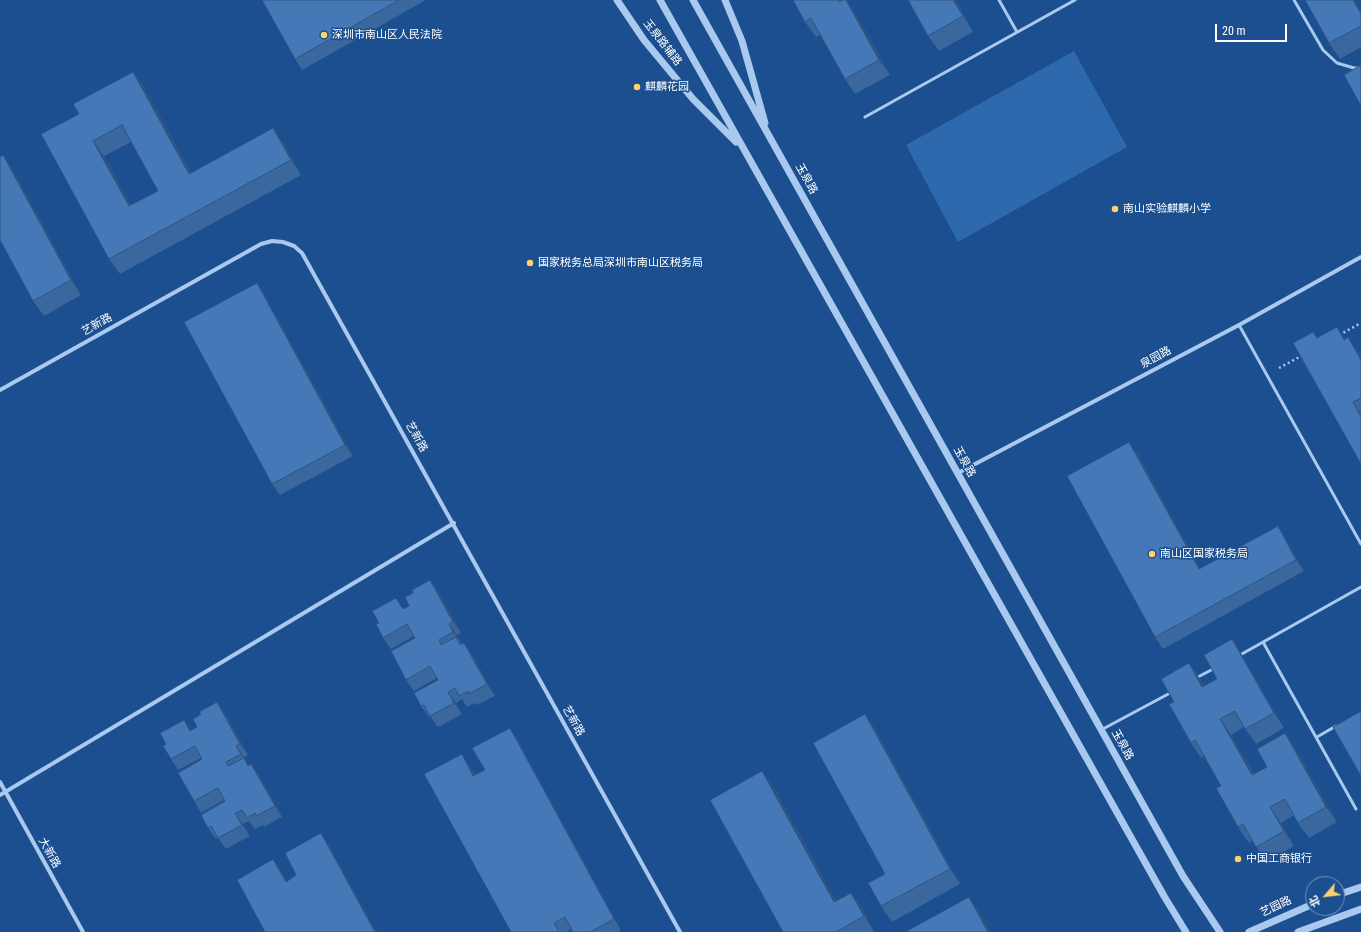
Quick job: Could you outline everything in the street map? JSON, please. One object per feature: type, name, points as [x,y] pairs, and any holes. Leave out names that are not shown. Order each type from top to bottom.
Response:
[{"type":"street","name":"玉泉路辅路","points":[[617,0],[644,40],[693,99],[744,149]]},
{"type":"street","points":[[660,0],[1164,896],[1186,932]]},
{"type":"street","name":"玉泉路","points":[[693,0],[1101,730],[1184,876],[1220,932]]},
{"type":"street","points":[[725,0],[742,42],[768,135]]},
{"type":"street","name":"艺新路","points":[[0,390],[261,244],[272,241],[283,242],[294,246],[309,262],[680,932]]},
{"type":"street","name":"泉园路","points":[[958,473],[1361,257]]},
{"type":"street","points":[[0,795],[454,524]]},
{"type":"street","name":"大新路","points":[[0,782],[83,932]]},
{"type":"street","points":[[1345,892],[1361,887]]},
{"type":"street","name":"艺园路","points":[[1249,932],[1305,908]]},
{"type":"street","points":[[1298,932],[1361,909]]},
{"type":"lane","points":[[999,0],[1017,32]]},
{"type":"lane","points":[[865,117],[1074,0]]},
{"type":"lane","points":[[1294,0],[1323,50],[1337,63],[1354,68],[1361,68]]},
{"type":"lane","points":[[1238,324],[1361,544]]},
{"type":"lane","points":[[1236,656],[1361,587]]},
{"type":"lane","points":[[1263,642],[1317,736],[1356,809]]},
{"type":"lane","points":[[1189,682],[1216,667]]},
{"type":"lane","points":[[1101,730],[1175,689]]},
{"type":"lane","points":[[1317,736],[1342,722]]},
{"type":"path","points":[[1334,338],[1361,323]]},
{"type":"path","points":[[1267,375],[1307,353]]},
{"type":"shaded area","points":[[1074,51],[1127,147],[958,242],[906,145]]},
{"type":"building","name":"深圳市南山区人民法院","points":[[262,0],[399,0],[295,59]]},
{"type":"building","points":[[793,0],[838,0],[839,2],[846,0],[879,60],[845,79],[811,18],[805,22]]},
{"type":"building","points":[[908,0],[953,0],[963,16],[928,36]]},
{"type":"building","points":[[1305,0],[1353,0],[1361,14],[1361,26],[1329,43]]},
{"type":"building","points":[[1361,65],[1361,106],[1344,75]]},
{"type":"building","points":[[133,72],[189,174],[273,128],[291,160],[109,259],[41,134],[79,114],[73,104]],"holes":[[[122,125],[158,191],[129,206],[93,141]]]},
{"type":"building","points":[[3,155],[71,280],[33,301],[0,240],[0,157]]},
{"type":"building","points":[[257,283],[345,445],[272,484],[184,322]]},
{"type":"building","points":[[1337,327],[1344,340],[1348,337],[1361,360],[1361,398],[1353,402],[1361,415],[1361,464],[1293,343],[1313,332],[1317,338]]},
{"type":"building","name":"南山区国家税务局","points":[[1129,442],[1199,569],[1278,526],[1296,560],[1155,637],[1067,476]]},
{"type":"building","points":[[430,580],[453,622],[449,624],[453,632],[439,640],[441,645],[456,637],[460,645],[464,643],[487,684],[469,694],[468,691],[459,696],[455,688],[448,692],[454,703],[430,716],[424,705],[421,706],[414,693],[438,680],[430,666],[406,680],[391,651],[415,638],[407,624],[383,638],[376,624],[379,623],[372,611],[396,598],[403,609],[409,606],[405,597],[413,593],[412,590]]},
{"type":"building","points":[[1232,639],[1274,713],[1245,729],[1235,711],[1220,719],[1252,775],[1267,767],[1257,749],[1285,733],[1326,807],[1298,823],[1285,799],[1270,807],[1284,831],[1256,847],[1243,824],[1238,827],[1216,788],[1221,786],[1195,740],[1191,743],[1169,704],[1174,702],[1161,679],[1189,663],[1202,687],[1217,679],[1204,655]]},
{"type":"building","points":[[217,702],[240,744],[236,746],[241,754],[226,762],[228,766],[244,758],[248,766],[251,764],[275,806],[256,816],[255,813],[247,818],[242,810],[235,813],[242,825],[218,838],[211,826],[208,828],[201,815],[225,801],[218,788],[194,801],[178,773],[202,759],[195,746],[171,759],[163,746],[166,744],[160,733],[184,720],[190,731],[197,727],[193,719],[201,714],[199,712]]},
{"type":"building","points":[[1361,711],[1361,776],[1333,727]]},
{"type":"building","points":[[865,714],[950,869],[881,906],[868,883],[885,874],[813,743]]},
{"type":"building","points":[[510,728],[614,919],[590,932],[573,932],[565,917],[554,923],[559,932],[511,932],[424,774],[462,754],[473,776],[485,770],[472,748]]},
{"type":"building","points":[[762,771],[834,902],[851,893],[864,916],[836,932],[783,932],[710,800]]},
{"type":"building","points":[[321,833],[375,932],[265,932],[237,880],[273,859],[286,882],[296,875],[285,853]]},
{"type":"building","points":[[969,897],[988,932],[907,932],[907,931]]},
{"type":"place","name":"深圳市南山区人民法院","points":[[324,35]]},
{"type":"place","name":"麒麟花园","points":[[637,87]]},
{"type":"place","name":"南山实验麒麟小学","points":[[1115,209]]},
{"type":"place","name":"国家税务总局深圳市南山区税务局","points":[[530,263]]},
{"type":"place","name":"南山区国家税务局","points":[[1152,554]]},
{"type":"place","name":"中国工商银行","points":[[1238,859]]}]
